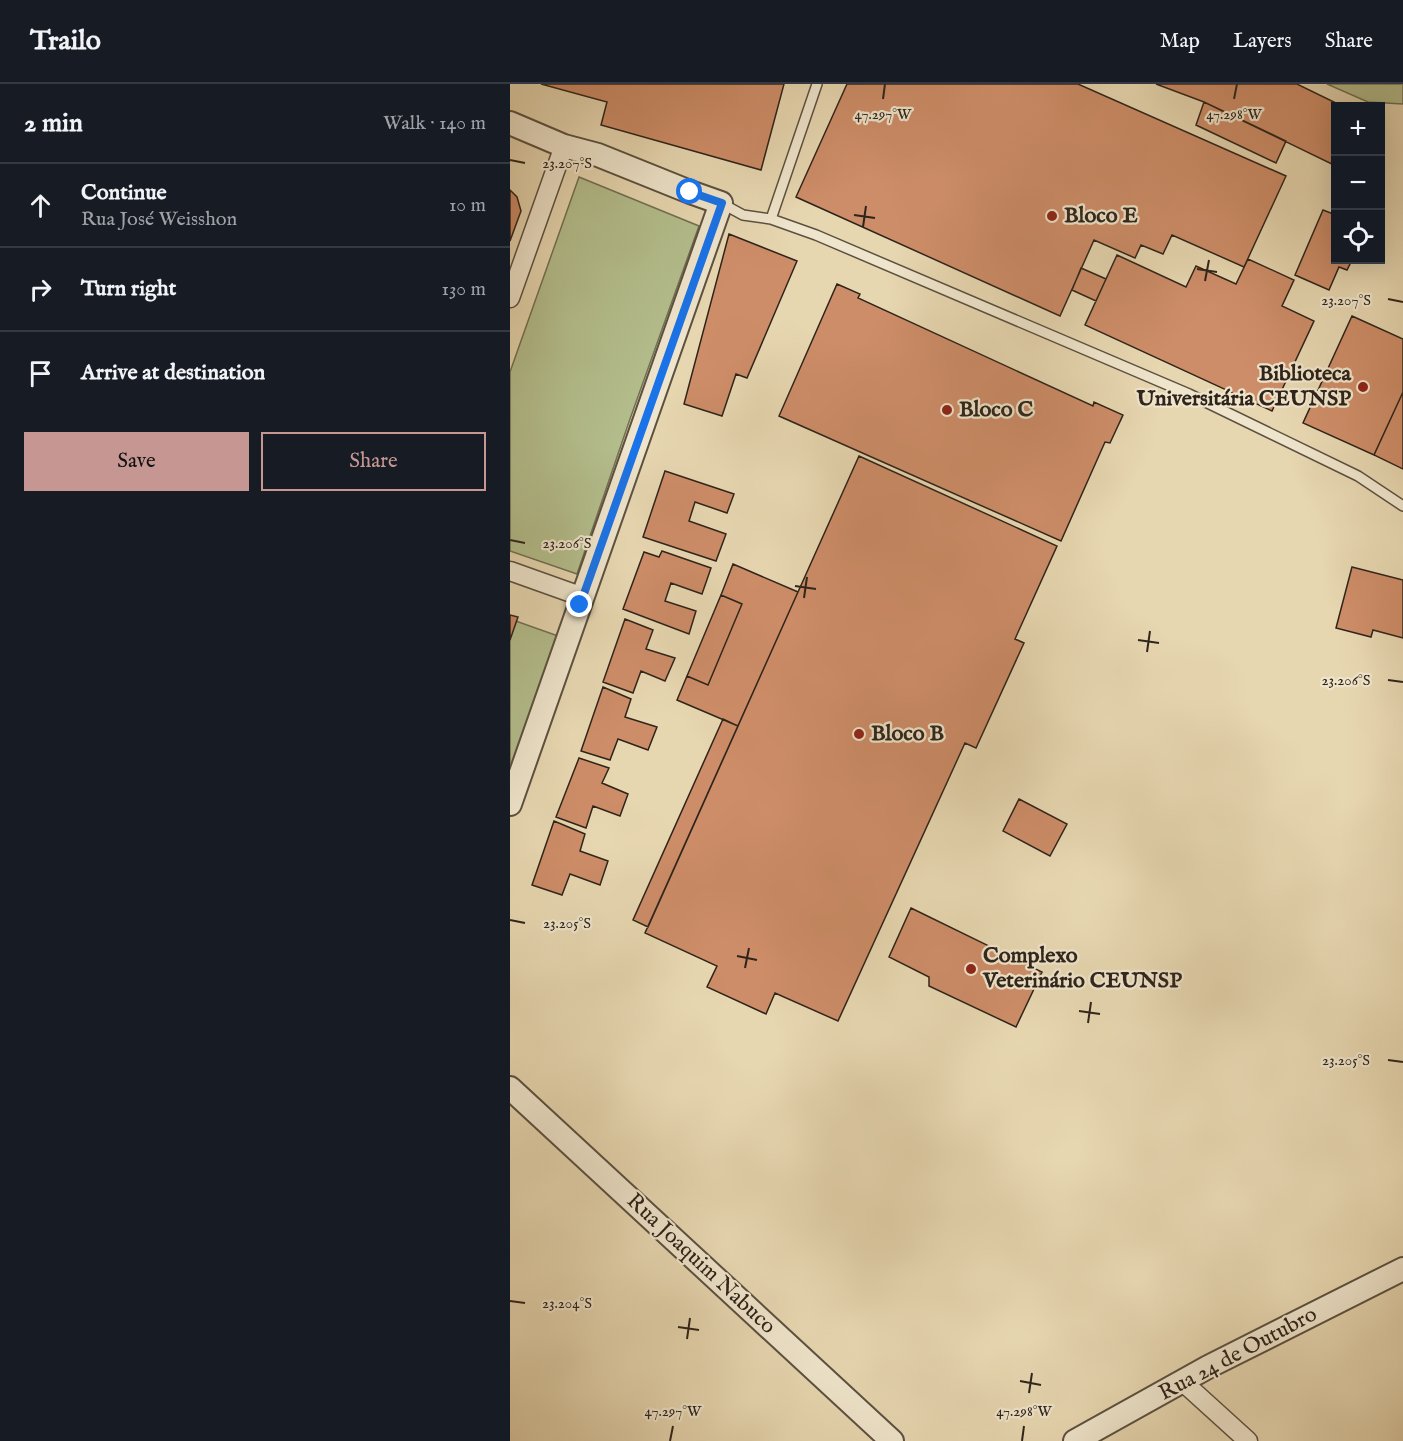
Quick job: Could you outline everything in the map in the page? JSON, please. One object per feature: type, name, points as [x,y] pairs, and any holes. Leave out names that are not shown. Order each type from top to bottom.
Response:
[{"type":"street","points":[[510,123],[564,146],[598,155],[722,203],[510,804]]},
{"type":"street","points":[[510,298],[564,146]]},
{"type":"street","points":[[510,571],[583,597]]},
{"type":"street","name":"Rua Joaquim Nabuco","points":[[510,1088],[892,1441]]},
{"type":"street","name":"Rua 24 de Outubro","points":[[1075,1441],[1208,1367],[1403,1269]]},
{"type":"street","points":[[1183,1382],[1248,1441]]},
{"type":"lane","points":[[771,219],[817,84]]},
{"type":"lane","points":[[722,203],[743,216],[771,219],[816,236],[1189,394],[1358,476],[1403,506]]},
{"type":"green space","points":[[1327,84],[1403,84],[1403,104],[1368,102]]},
{"type":"green space","points":[[579,177],[699,226],[577,574],[510,551],[510,372]]},
{"type":"green space","points":[[510,619],[558,636],[510,772]]},
{"type":"building","points":[[541,84],[784,84],[761,170],[601,125],[607,102]]},
{"type":"building","name":"Bloco E","points":[[847,84],[1078,84],[1286,176],[1244,267],[1172,235],[1163,254],[1141,245],[1135,258],[1094,240],[1060,316],[796,197]]},
{"type":"building","points":[[1156,84],[1297,84],[1334,102],[1331,102],[1331,164],[1204,102]]},
{"type":"building","points":[[1204,102],[1286,141],[1276,163],[1196,125]]},
{"type":"building","points":[[510,190],[517,197],[521,211],[510,241]]},
{"type":"building","points":[[1323,210],[1331,213],[1331,264],[1350,264],[1347,270],[1339,267],[1329,290],[1295,275]]},
{"type":"building","points":[[729,234],[797,261],[747,378],[736,374],[722,416],[684,404]]},
{"type":"building","points":[[1117,255],[1186,287],[1196,266],[1236,284],[1248,259],[1294,280],[1282,306],[1314,321],[1272,411],[1085,325]]},
{"type":"building","points":[[1081,268],[1106,279],[1096,301],[1072,290]]},
{"type":"building","name":"Bloco C","points":[[837,284],[860,294],[858,298],[1093,406],[1094,402],[1123,415],[1110,443],[1105,442],[1061,541],[779,416]]},
{"type":"building","points":[[1352,316],[1403,339],[1403,392],[1374,455],[1303,423]]},
{"type":"building","points":[[1403,392],[1403,469],[1374,455]]},
{"type":"building","name":"Bloco B","points":[[859,456],[1057,546],[1015,639],[1024,643],[976,748],[965,743],[838,1021],[775,993],[766,1014],[707,987],[717,966],[645,933]]},
{"type":"building","points":[[665,471],[734,494],[727,513],[695,502],[689,521],[726,534],[716,561],[643,537]]},
{"type":"building","points":[[662,551],[711,568],[702,594],[671,583],[665,601],[696,611],[689,634],[623,609],[644,552],[659,557]]},
{"type":"building","points":[[733,564],[798,592],[738,726],[677,700],[687,676],[708,685],[742,604],[721,595]]},
{"type":"building","points":[[1352,567],[1403,580],[1403,638],[1373,630],[1371,637],[1336,628]]},
{"type":"building","points":[[721,595],[742,604],[708,685],[687,676]]},
{"type":"building","points":[[510,615],[518,617],[510,640]]},
{"type":"building","points":[[625,619],[653,630],[646,649],[675,658],[665,681],[641,671],[633,693],[603,682]]},
{"type":"building","points":[[603,687],[631,699],[625,717],[657,727],[648,750],[618,739],[610,760],[581,751]]},
{"type":"building","points":[[723,719],[738,726],[648,927],[633,920]]},
{"type":"building","points":[[579,758],[609,768],[602,783],[628,794],[620,816],[593,806],[586,828],[556,817]]},
{"type":"building","points":[[1019,799],[1067,824],[1050,856],[1003,831]]},
{"type":"building","points":[[554,821],[585,834],[580,851],[608,861],[600,885],[570,874],[562,895],[532,885]]},
{"type":"building","points":[[911,908],[1042,972],[1016,1027],[929,986],[929,977],[889,957]]},
{"type":"place","name":"Bloco E","points":[[1052,216]]},
{"type":"place","name":"Biblioteca Universitária CEUNSP","points":[[1363,387]]},
{"type":"place","name":"Bloco C","points":[[947,410]]},
{"type":"place","name":"Bloco B","points":[[859,734]]},
{"type":"place","name":"Complexo Veterinário CEUNSP","points":[[971,969]]},
{"type":"route","points":[[580,605],[722,203],[690,192]]}]
